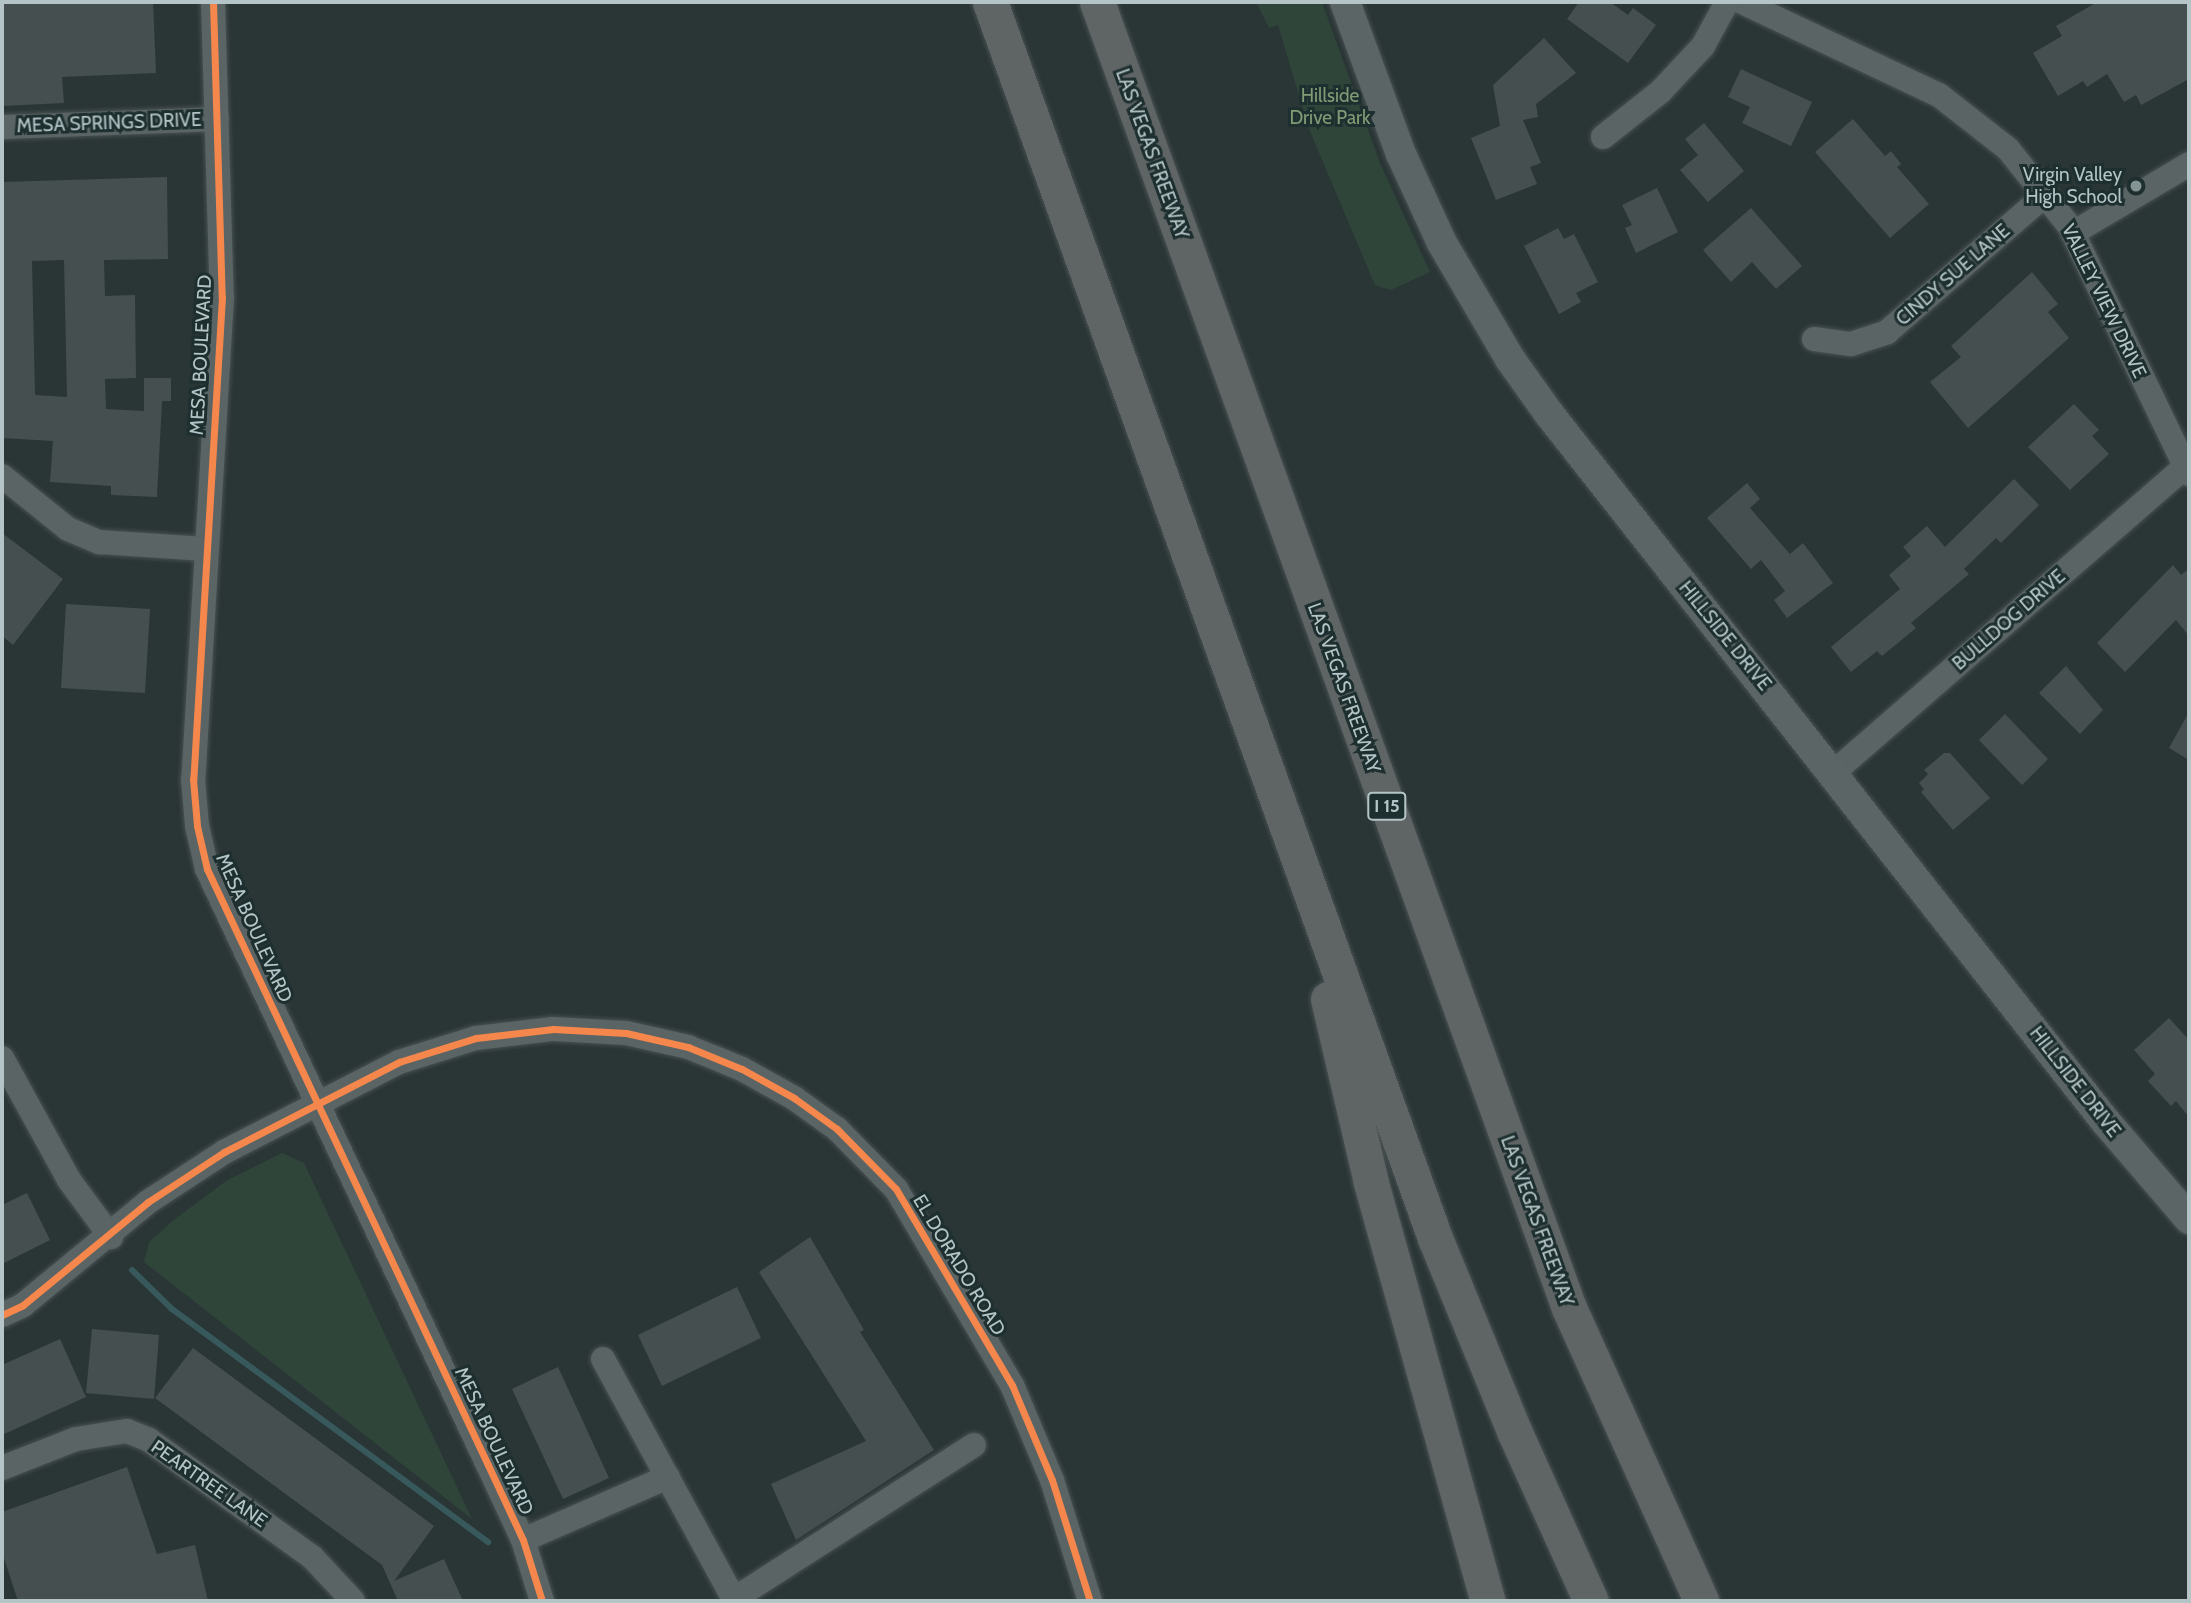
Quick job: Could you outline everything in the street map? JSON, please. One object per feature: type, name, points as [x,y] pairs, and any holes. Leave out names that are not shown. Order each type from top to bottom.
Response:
[{"type":"highway","points":[[990,2],[1435,1238],[1515,1433],[1591,1601]]},
{"type":"highway","name":"LAS VEGAS FREEWAY","points":[[1097,2],[1569,1308],[1701,1601]]},
{"type":"highway","points":[[1291,840],[1371,1183],[1488,1601]]},
{"type":"main road","name":"HILLSIDE DRIVE","points":[[1345,2],[1401,154],[1473,301],[1549,415],[1833,772],[2106,1122],[2189,1219]]},
{"type":"street","name":"MESA BOULEVARD","points":[[212,2],[222,297],[193,779],[197,827],[207,869],[523,1540],[542,1601]]},
{"type":"street","points":[[1603,137],[1660,92],[1703,46],[1727,2]]},
{"type":"street","name":"VALLEY VIEW DRIVE","points":[[1742,2],[1939,95],[2008,149],[2073,233],[2187,468]]},
{"type":"street","name":"MESA SPRINGS DRIVE","points":[[2,127],[217,119]]},
{"type":"street","points":[[2073,233],[2189,164]]},
{"type":"street","name":"CINDY SUE LANE","points":[[1814,338],[1851,344],[1887,332],[2045,195]]},
{"type":"street","name":"BULLDOG DRIVE","points":[[1833,772],[2187,468]]},
{"type":"street","points":[[2,476],[68,529],[99,542],[206,549]]},
{"type":"street","name":"EL DORADO ROAD","points":[[2,1315],[23,1305],[111,1237],[148,1202],[224,1152],[412,1058],[476,1038],[553,1029],[626,1032],[688,1047],[742,1069],[794,1098],[837,1129],[896,1189],[1012,1385],[1052,1480],[1090,1601]]},
{"type":"street","points":[[2,1058],[69,1180],[111,1237]]},
{"type":"street","points":[[603,1359],[734,1599],[974,1445]]},
{"type":"street","name":"PEARTREE LANE","points":[[2,1468],[76,1439],[127,1431],[149,1440],[312,1557],[339,1597]]},
{"type":"street","points":[[523,1540],[668,1477]]},
{"type":"green space","name":"Hillside Drive Park","points":[[1256,2],[1322,2],[1380,163],[1430,272],[1391,290],[1375,285],[1309,129],[1278,25],[1269,28]]},
{"type":"green space","points":[[282,1153],[304,1163],[472,1519],[144,1262],[149,1242],[175,1219],[226,1181]]},
{"type":"building","points":[[2,2],[153,2],[156,73],[62,77],[64,103],[2,106]]},
{"type":"building","points":[[1579,2],[1610,2],[1628,15],[1633,8],[1656,25],[1628,63],[1567,19]]},
{"type":"building","points":[[2097,2],[2189,2],[2189,79],[2141,105],[2136,95],[2124,102],[2107,74],[2087,87],[2083,81],[2058,96],[2033,53],[2062,36],[2056,26]]},
{"type":"building","points":[[1544,38],[1576,73],[1536,104],[1538,117],[1523,120],[1541,163],[1530,167],[1537,184],[1496,200],[1471,138],[1500,126],[1493,85]]},
{"type":"building","points":[[1741,69],[1812,102],[1791,146],[1742,123],[1750,107],[1728,97]]},
{"type":"building","points":[[1853,119],[1885,156],[1891,151],[1901,164],[1897,167],[1929,204],[1890,238],[1815,152]]},
{"type":"building","points":[[1704,123],[1744,171],[1708,202],[1680,170],[1698,155],[1685,139]]},
{"type":"building","points":[[167,177],[168,259],[104,260],[105,296],[135,295],[136,378],[105,379],[106,409],[144,411],[144,378],[171,378],[171,401],[162,401],[157,497],[111,495],[111,486],[50,482],[53,441],[2,438],[2,182]],"holes":[[[64,260],[67,397],[35,395],[32,261]]]},
{"type":"building","points":[[1657,188],[1678,232],[1636,253],[1625,228],[1632,225],[1622,205]]},
{"type":"building","points":[[1751,208],[1802,266],[1776,289],[1752,262],[1731,282],[1703,250]]},
{"type":"building","points":[[1558,228],[1564,239],[1574,234],[1598,282],[1576,293],[1581,302],[1559,314],[1524,246]]},
{"type":"building","points":[[2032,272],[2058,304],[2048,312],[2069,338],[1968,428],[1930,382],[1961,357],[1951,346]]},
{"type":"building","points":[[2074,404],[2099,430],[2092,436],[2109,454],[2070,490],[2028,447]]},
{"type":"building","points":[[2014,479],[2039,505],[2001,543],[1996,538],[1964,569],[1969,574],[1911,623],[1916,628],[1882,656],[1877,651],[1851,672],[1831,647],[1900,589],[1889,575],[1911,556],[1903,547],[1927,526],[1945,547]]},
{"type":"building","points":[[1747,483],[1760,499],[1750,508],[1790,554],[1803,543],[1833,583],[1787,618],[1774,600],[1785,591],[1761,560],[1751,569],[1707,518]]},
{"type":"building","points":[[2,533],[63,579],[13,645],[2,636]]},
{"type":"building","points":[[2173,565],[2181,575],[2189,569],[2189,636],[2176,620],[2125,672],[2097,643]]},
{"type":"building","points":[[66,604],[150,609],[145,693],[61,688]]},
{"type":"building","points":[[2066,666],[2103,710],[2080,734],[2039,693]]},
{"type":"building","points":[[2189,712],[2189,760],[2169,748]]},
{"type":"building","points":[[2005,714],[2048,759],[2022,785],[1979,740]]},
{"type":"building","points":[[1944,753],[1950,753],[1990,798],[1953,830],[1921,792],[1924,789],[1919,783],[1928,774],[1924,770]]},
{"type":"building","points":[[2169,1018],[2189,1040],[2189,1117],[2176,1101],[2171,1106],[2148,1081],[2155,1074],[2134,1050]]},
{"type":"building","points":[[27,1193],[50,1240],[2,1264],[2,1205]]},
{"type":"building","points":[[810,1237],[864,1330],[860,1332],[934,1450],[796,1540],[771,1484],[866,1441],[759,1272]]},
{"type":"building","points":[[737,1287],[761,1338],[662,1386],[638,1335]]},
{"type":"building","points":[[92,1329],[159,1335],[154,1399],[86,1393]]},
{"type":"building","points":[[60,1339],[86,1397],[2,1435],[2,1365]]},
{"type":"building","points":[[193,1348],[434,1526],[394,1581],[444,1559],[463,1601],[398,1601],[382,1565],[155,1398]]},
{"type":"building","points":[[558,1367],[609,1478],[563,1499],[512,1389]]},
{"type":"building","points":[[127,1467],[157,1554],[195,1545],[208,1601],[18,1601],[2,1552],[2,1512]]},
{"type":"waterway","points":[[132,1270],[172,1309],[488,1542]]},
{"type":"cycle path","points":[[213,2],[222,297],[193,779],[197,826],[207,869],[523,1540],[542,1601]]},
{"type":"cycle path","points":[[2,1315],[23,1305],[148,1202],[224,1152],[399,1062],[476,1038],[553,1029],[626,1033],[688,1047],[742,1069],[794,1098],[837,1129],[896,1189],[1012,1385],[1052,1480],[1090,1601]]},
{"type":"place","name":"Virgin Valley High School","points":[[2136,186]]}]
